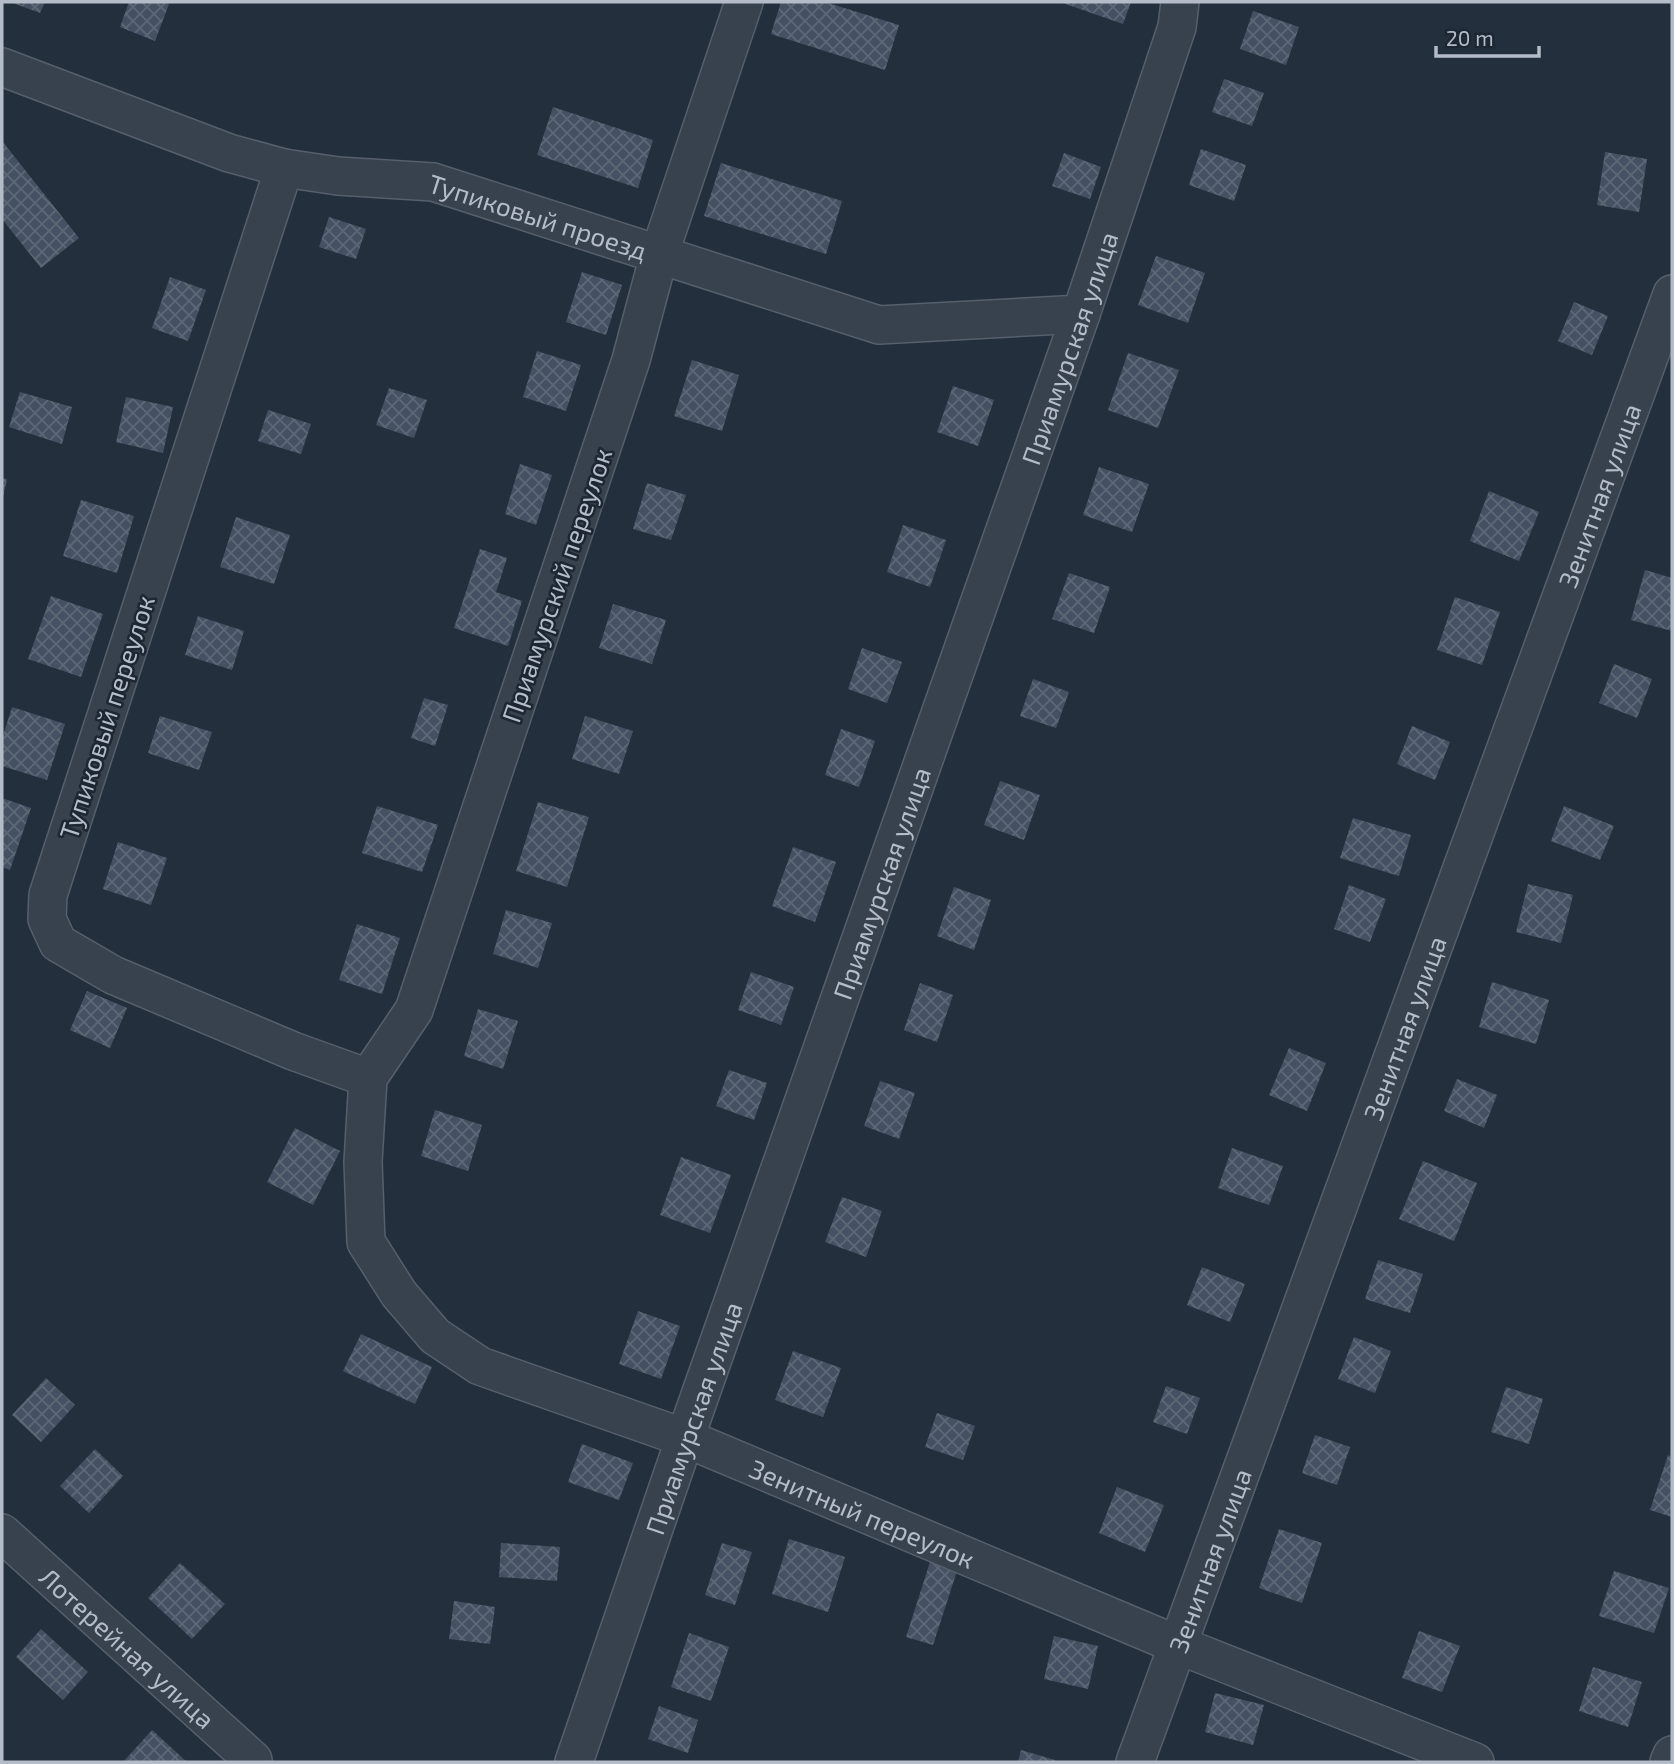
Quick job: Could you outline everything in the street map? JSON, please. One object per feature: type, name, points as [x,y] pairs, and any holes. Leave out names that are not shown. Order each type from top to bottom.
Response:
[{"type":"street","name":"Приамурский переулок","points":[[368,1078],[414,1010],[631,360],[659,256],[744,2]]},
{"type":"street","name":"Приамурская улица","points":[[574,1762],[685,1438],[1081,314],[1177,27],[1180,2]]},
{"type":"street","name":"Тупиковый проезд","points":[[2,67],[229,153],[284,168],[338,176],[433,182],[879,325],[1081,314]]},
{"type":"street","name":"Тупиковый переулок","points":[[284,168],[48,895],[47,919],[58,943],[113,975],[293,1051],[368,1078]]},
{"type":"street","name":"Зенитная улица","points":[[1135,1762],[1672,294]]},
{"type":"street","name":"Зенитный переулок","points":[[368,1078],[363,1162],[366,1242],[399,1294],[435,1336],[480,1366],[685,1438],[1178,1644],[1475,1762]]},
{"type":"street","name":"Лотерейная улица","points":[[2,1533],[253,1760]]},
{"type":"street","points":[[1669,1762],[1672,1755]]},
{"type":"building","points":[[10,2],[45,2],[40,13]]},
{"type":"building","points":[[129,2],[169,4],[155,41],[120,27]]},
{"type":"building","points":[[781,2],[825,2],[899,25],[885,70],[771,34]]},
{"type":"building","points":[[1060,2],[1131,2],[1123,24]]},
{"type":"building","points":[[1253,11],[1299,27],[1286,65],[1240,49]]},
{"type":"building","points":[[1224,79],[1264,93],[1252,126],[1212,112]]},
{"type":"building","points":[[553,107],[653,140],[638,188],[537,155]]},
{"type":"building","points":[[2,141],[79,238],[41,268],[2,219]]},
{"type":"building","points":[[1201,149],[1246,165],[1234,201],[1189,185]]},
{"type":"building","points":[[1605,152],[1647,159],[1639,212],[1597,205]]},
{"type":"building","points":[[1064,153],[1101,167],[1090,199],[1052,186]]},
{"type":"building","points":[[721,163],[842,201],[826,254],[704,216]]},
{"type":"building","points":[[329,217],[366,229],[356,259],[319,247]]},
{"type":"building","points":[[1156,256],[1205,273],[1188,323],[1138,305]]},
{"type":"building","points":[[582,272],[622,285],[606,335],[566,322]]},
{"type":"building","points":[[170,277],[206,290],[188,341],[152,328]]},
{"type":"building","points":[[1574,302],[1608,316],[1592,355],[1558,341]]},
{"type":"building","points":[[537,351],[581,365],[566,411],[523,397]]},
{"type":"building","points":[[1128,353],[1179,370],[1158,428],[1108,410]]},
{"type":"building","points":[[692,360],[739,375],[722,431],[674,416]]},
{"type":"building","points":[[953,386],[994,400],[978,446],[937,432]]},
{"type":"building","points":[[389,388],[427,400],[414,438],[376,425]]},
{"type":"building","points":[[20,392],[72,407],[62,444],[9,427]]},
{"type":"building","points":[[126,397],[173,407],[163,453],[116,442]]},
{"type":"building","points":[[268,410],[311,424],[301,454],[258,441]]},
{"type":"building","points":[[520,464],[552,475],[536,525],[505,514]]},
{"type":"building","points":[[1099,467],[1149,484],[1132,532],[1083,515]]},
{"type":"building","points":[[2,478],[7,479],[3,497],[2,497]]},
{"type":"building","points":[[647,483],[686,495],[671,540],[633,529]]},
{"type":"building","points":[[1489,491],[1539,512],[1519,561],[1470,541]]},
{"type":"building","points":[[81,500],[134,516],[117,573],[63,556]]},
{"type":"building","points":[[236,517],[290,535],[274,584],[220,567]]},
{"type":"building","points":[[903,525],[946,540],[930,587],[887,572]]},
{"type":"building","points":[[480,549],[507,558],[496,592],[522,601],[508,646],[454,628]]},
{"type":"building","points":[[1645,570],[1672,578],[1672,631],[1631,620]]},
{"type":"building","points":[[1069,573],[1110,587],[1094,633],[1052,619]]},
{"type":"building","points":[[51,596],[103,614],[81,677],[28,659]]},
{"type":"building","points":[[1455,597],[1500,612],[1482,665],[1437,650]]},
{"type":"building","points":[[613,604],[666,620],[652,664],[599,648]]},
{"type":"building","points":[[198,616],[244,631],[232,670],[185,655]]},
{"type":"building","points":[[862,648],[902,662],[887,703],[848,689]]},
{"type":"building","points":[[1614,664],[1652,679],[1637,718],[1599,703]]},
{"type":"building","points":[[1033,679],[1069,692],[1056,728],[1020,716]]},
{"type":"building","points":[[424,698],[448,705],[435,746],[411,738]]},
{"type":"building","points":[[12,707],[65,724],[47,780],[2,766],[2,739]]},
{"type":"building","points":[[160,716],[212,732],[199,770],[148,753]]},
{"type":"building","points":[[585,716],[633,731],[619,774],[572,759]]},
{"type":"building","points":[[1412,726],[1450,742],[1435,780],[1397,764]]},
{"type":"building","points":[[841,729],[875,741],[859,787],[825,775]]},
{"type":"building","points":[[1000,781],[1040,795],[1024,840],[984,825]]},
{"type":"building","points":[[2,798],[31,808],[10,870],[2,867]]},
{"type":"building","points":[[538,802],[589,817],[567,887],[516,871]]},
{"type":"building","points":[[377,806],[438,825],[422,872],[362,853]]},
{"type":"building","points":[[1564,806],[1614,826],[1600,860],[1551,841]]},
{"type":"building","points":[[1353,818],[1411,835],[1399,876],[1340,858]]},
{"type":"building","points":[[118,842],[167,858],[151,905],[103,889]]},
{"type":"building","points":[[793,847],[836,862],[815,922],[772,906]]},
{"type":"building","points":[[1528,884],[1573,895],[1561,943],[1516,932]]},
{"type":"building","points":[[1349,885],[1386,899],[1370,942],[1334,929]]},
{"type":"building","points":[[954,887],[991,900],[974,950],[937,936]]},
{"type":"building","points":[[506,910],[552,923],[538,968],[493,954]]},
{"type":"building","points":[[357,924],[400,938],[382,994],[339,980]]},
{"type":"building","points":[[751,972],[794,987],[781,1025],[738,1010]]},
{"type":"building","points":[[1492,982],[1549,1000],[1536,1044],[1479,1027]]},
{"type":"building","points":[[920,983],[953,995],[937,1042],[904,1030]]},
{"type":"building","points":[[87,991],[127,1008],[110,1048],[70,1030]]},
{"type":"building","points":[[478,1009],[518,1021],[503,1069],[464,1056]]},
{"type":"building","points":[[1289,1048],[1326,1063],[1307,1111],[1269,1095]]},
{"type":"building","points":[[729,1070],[767,1083],[754,1120],[716,1106]]},
{"type":"building","points":[[1457,1079],[1497,1095],[1484,1128],[1444,1111]]},
{"type":"building","points":[[880,1081],[915,1093],[899,1139],[864,1126]]},
{"type":"building","points":[[435,1110],[482,1125],[468,1171],[421,1156]]},
{"type":"building","points":[[295,1128],[340,1151],[313,1205],[267,1182]]},
{"type":"building","points":[[1232,1148],[1283,1166],[1269,1205],[1218,1188]]},
{"type":"building","points":[[681,1157],[731,1175],[710,1233],[660,1215]]},
{"type":"building","points":[[1423,1161],[1477,1183],[1454,1241],[1399,1219]]},
{"type":"building","points":[[842,1197],[882,1211],[866,1257],[825,1242]]},
{"type":"building","points":[[1378,1260],[1423,1274],[1410,1313],[1365,1299]]},
{"type":"building","points":[[1202,1267],[1245,1284],[1230,1322],[1187,1305]]},
{"type":"building","points":[[638,1311],[680,1326],[661,1379],[619,1364]]},
{"type":"building","points":[[361,1334],[432,1367],[415,1404],[343,1371]]},
{"type":"building","points":[[1354,1337],[1391,1351],[1375,1393],[1338,1379]]},
{"type":"building","points":[[793,1351],[841,1368],[823,1417],[775,1400]]},
{"type":"building","points":[[46,1378],[75,1405],[41,1442],[12,1415]]},
{"type":"building","points":[[1166,1386],[1200,1398],[1187,1434],[1153,1422]]},
{"type":"building","points":[[1506,1387],[1543,1399],[1529,1444],[1491,1432]]},
{"type":"building","points":[[937,1413],[975,1426],[963,1460],[925,1447]]},
{"type":"building","points":[[1315,1435],[1350,1447],[1337,1485],[1302,1473]]},
{"type":"building","points":[[582,1444],[633,1463],[619,1500],[568,1482]]},
{"type":"building","points":[[95,1449],[123,1476],[89,1513],[60,1486]]},
{"type":"building","points":[[1668,1455],[1672,1457],[1672,1517],[1650,1510]]},
{"type":"building","points":[[1117,1487],[1164,1505],[1145,1552],[1099,1533]]},
{"type":"building","points":[[1279,1529],[1322,1543],[1302,1603],[1259,1588]]},
{"type":"building","points":[[789,1539],[845,1557],[828,1612],[772,1594]]},
{"type":"building","points":[[501,1543],[560,1547],[557,1581],[499,1577]]},
{"type":"building","points":[[722,1543],[752,1552],[735,1605],[705,1595]]},
{"type":"building","points":[[930,1562],[957,1571],[933,1645],[906,1637]]},
{"type":"building","points":[[180,1563],[225,1604],[192,1639],[148,1598]]},
{"type":"building","points":[[1614,1571],[1669,1588],[1654,1633],[1599,1616]]},
{"type":"building","points":[[454,1601],[495,1607],[490,1644],[449,1639]]},
{"type":"building","points":[[41,1629],[88,1672],[63,1700],[16,1657]]},
{"type":"building","points":[[1419,1631],[1460,1646],[1442,1692],[1402,1678]]},
{"type":"building","points":[[689,1633],[729,1647],[711,1701],[671,1687]]},
{"type":"building","points":[[1054,1636],[1098,1646],[1088,1689],[1044,1679]]},
{"type":"building","points":[[1593,1667],[1642,1682],[1628,1727],[1579,1711]]},
{"type":"building","points":[[1215,1693],[1264,1705],[1253,1745],[1205,1732]]},
{"type":"building","points":[[659,1706],[698,1720],[688,1753],[648,1739]]},
{"type":"building","points":[[152,1730],[187,1762],[123,1762]]},
{"type":"building","points":[[1021,1750],[1055,1760],[1055,1762],[1018,1762]]}]
